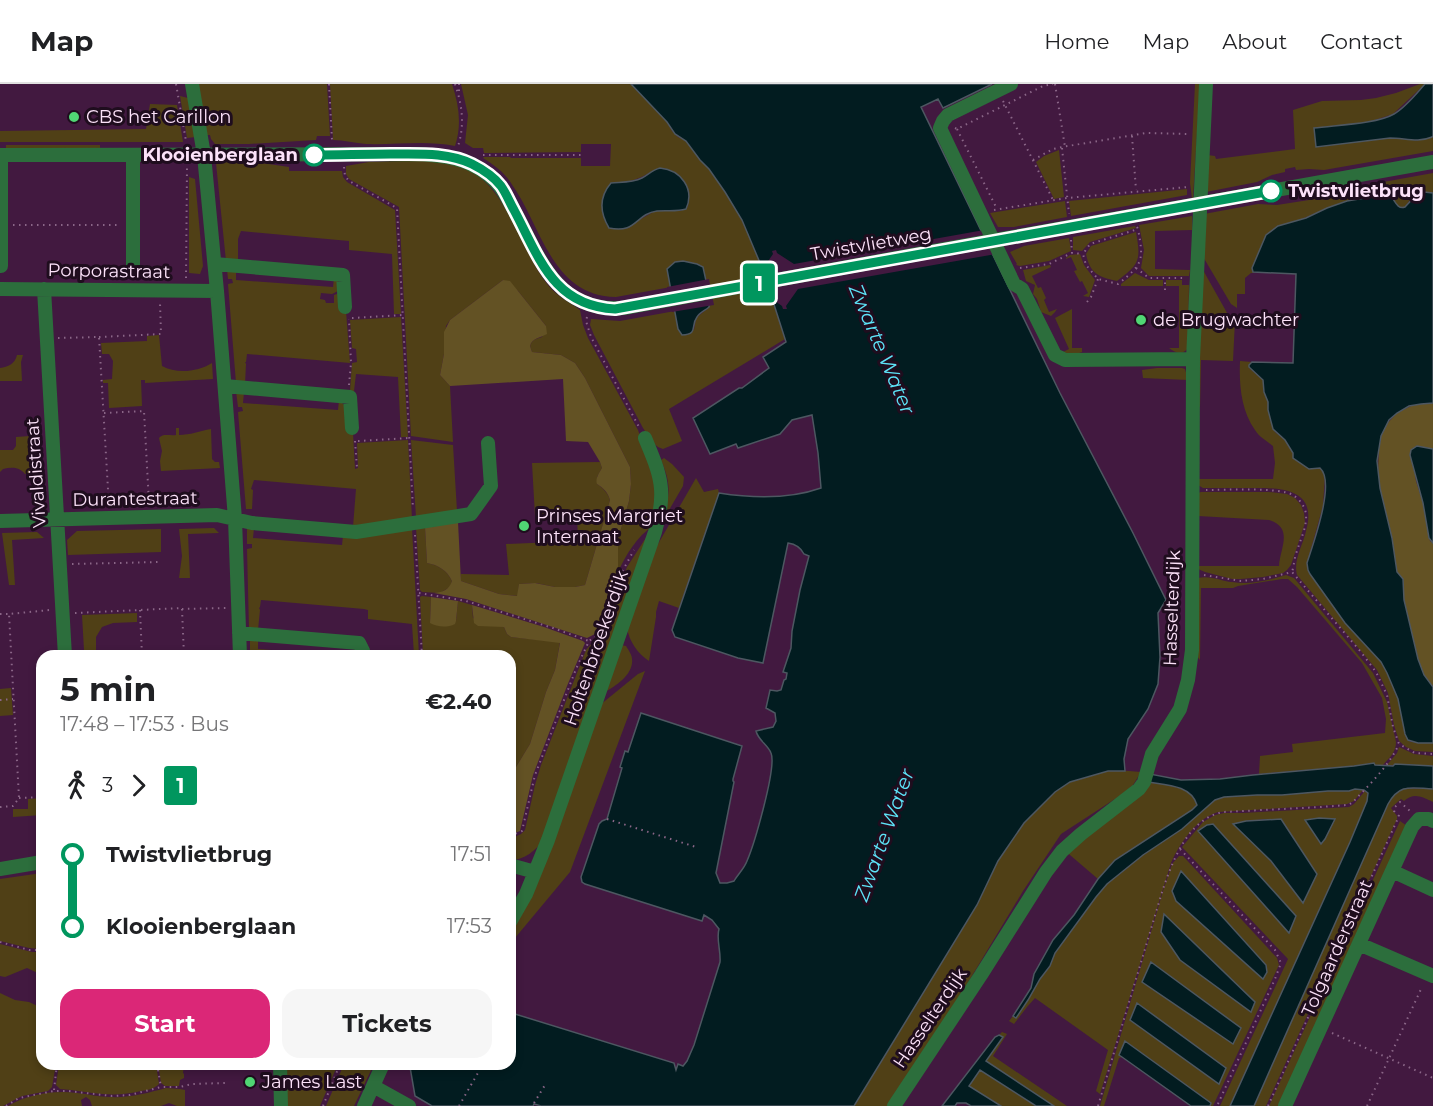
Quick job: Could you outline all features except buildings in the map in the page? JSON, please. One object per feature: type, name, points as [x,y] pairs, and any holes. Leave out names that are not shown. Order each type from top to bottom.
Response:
[{"type":"street","points":[[192,84],[204,155],[215,264],[235,519],[240,650]]},
{"type":"street","points":[[1011,84],[948,115],[942,129],[1014,284],[1022,290],[1055,355],[1065,360],[1193,359]]},
{"type":"street","name":"Hasselterdijk","points":[[894,1106],[1062,850],[1139,789],[1152,754],[1180,710],[1188,680],[1192,650],[1193,359],[1206,84]]},
{"type":"street","name":"Twistvlietweg","points":[[1,155],[418,154],[455,158],[485,172],[501,186],[551,277],[566,292],[591,306],[608,308],[624,308],[1007,238],[1136,223],[1200,204],[1433,162]]},
{"type":"street","points":[[1,155],[1,266]]},
{"type":"street","points":[[133,155],[133,270]]},
{"type":"street","points":[[215,264],[343,275],[345,307]]},
{"type":"street","name":"Porporastraat","points":[[0,289],[217,291]]},
{"type":"street","name":"Vivaldistraat","points":[[44,289],[65,650]]},
{"type":"street","points":[[225,386],[350,397],[354,435]]},
{"type":"street","name":"Holtenbroekerdijk","points":[[516,911],[535,872],[658,524],[663,497],[662,486],[654,458],[645,438]]},
{"type":"street","points":[[235,519],[252,523],[356,532],[471,514],[491,486],[488,443]]},
{"type":"street","name":"Durantestraat","points":[[0,521],[218,515],[235,519]]},
{"type":"street","points":[[239,633],[359,644],[362,650]]},
{"type":"street","name":"Tolgaarderstraat","points":[[1285,1106],[1412,827],[1419,819],[1433,820]]},
{"type":"street","points":[[0,869],[36,863]]},
{"type":"street","points":[[516,867],[535,872]]},
{"type":"street","points":[[1392,871],[1433,890]]},
{"type":"street","points":[[1359,944],[1430,975]]},
{"type":"street","points":[[280,1070],[281,1106]]},
{"type":"street","points":[[364,1106],[380,1070]]},
{"type":"street","points":[[373,1086],[409,1106]]},
{"type":"path","points":[[176,84],[189,155],[186,177],[186,290]]},
{"type":"path","points":[[329,84],[333,155]]},
{"type":"path","points":[[455,158],[463,117],[457,84]]},
{"type":"path","points":[[942,129],[957,129],[1043,86],[1054,84],[1069,214]]},
{"type":"path","points":[[998,90],[1053,200]]},
{"type":"path","points":[[957,129],[997,210]]},
{"type":"path","points":[[1033,160],[1053,149],[1146,133],[1190,134]]},
{"type":"path","points":[[1129,136],[1136,191]]},
{"type":"path","points":[[476,155],[585,155]]},
{"type":"path","points":[[344,164],[345,176],[349,181],[397,208],[422,650]]},
{"type":"path","points":[[980,213],[1067,198],[1188,187]]},
{"type":"path","points":[[1136,223],[1142,250],[1140,263],[1118,286],[1098,279],[1086,265],[1083,254],[1090,244],[1136,223]]},
{"type":"path","points":[[1,225],[133,225]]},
{"type":"path","points":[[1071,240],[1072,252]]},
{"type":"path","points":[[1008,270],[1049,264],[1072,252],[1083,254]]},
{"type":"path","points":[[1136,268],[1149,278],[1197,278]]},
{"type":"path","points":[[1165,278],[1165,290]]},
{"type":"path","points":[[1087,302],[1098,279]]},
{"type":"path","points":[[46,339],[161,334],[159,290]]},
{"type":"path","points":[[591,306],[586,321],[588,330],[645,438]]},
{"type":"path","points":[[348,397],[351,363],[349,319],[403,315]]},
{"type":"path","points":[[99,337],[110,518]]},
{"type":"path","points":[[104,414],[144,411],[150,518]]},
{"type":"path","points":[[357,468],[354,435],[410,438]]},
{"type":"path","points":[[1192,491],[1238,489],[1271,490],[1293,494],[1306,512],[1305,527],[1292,572]]},
{"type":"path","points":[[516,834],[522,831],[535,775],[576,669],[589,641],[602,629],[622,572],[634,549]]},
{"type":"path","points":[[60,564],[160,561]]},
{"type":"path","points":[[1192,574],[1241,581],[1263,579],[1292,572]]},
{"type":"path","points":[[1292,572],[1376,672],[1387,695],[1399,744],[1415,753],[1433,754]]},
{"type":"path","points":[[418,593],[466,601],[589,641]]},
{"type":"path","points":[[0,614],[238,607]]},
{"type":"path","points":[[182,609],[184,650]]},
{"type":"path","points":[[140,610],[142,650]]},
{"type":"path","points":[[0,807],[13,806],[19,798],[9,614]]},
{"type":"path","points":[[0,700],[14,699]]},
{"type":"path","points":[[1098,1106],[1163,889],[1172,864],[1194,830],[1206,818],[1222,812],[1352,803],[1388,763],[1399,744]]},
{"type":"path","points":[[19,798],[36,797]]},
{"type":"path","points":[[1268,1106],[1399,816],[1394,808],[1400,802],[1404,806]]},
{"type":"path","points":[[607,819],[696,847]]},
{"type":"path","points":[[1180,849],[1275,950],[1281,963],[1216,1106]]},
{"type":"path","points":[[0,942],[36,950]]},
{"type":"path","points":[[1367,1106],[1430,975]]},
{"type":"path","points":[[1320,1028],[1433,1078]]},
{"type":"path","points":[[54,1091],[56,1070]]},
{"type":"path","points":[[158,1070],[161,1087]]},
{"type":"path","points":[[323,1106],[338,1070]]},
{"type":"path","points":[[459,1106],[480,1070]]},
{"type":"path","points":[[6,1106],[26,1096],[54,1091],[112,1096],[130,1095],[161,1087],[225,1083]]},
{"type":"path","points":[[534,1104],[545,1085]]},
{"type":"shaded area","points":[[198,84],[327,84],[330,136],[317,136],[316,140],[215,144],[210,135],[206,135]]},
{"type":"shaded area","points":[[330,84],[452,84],[459,115],[455,146],[422,143],[366,144],[333,140]]},
{"type":"shaded area","points":[[461,84],[631,84],[667,122],[672,131],[686,141],[725,192],[742,220],[763,270],[785,339],[669,409],[682,441],[663,449],[653,443],[590,325],[591,319],[620,321],[675,311],[678,329],[694,330],[696,318],[707,309],[710,299],[706,278],[616,297],[594,294],[577,285],[562,272],[551,256],[522,200],[508,179],[499,169],[483,158],[581,158],[581,166],[610,166],[611,144],[581,144],[581,152],[484,153],[483,148],[473,148],[465,143],[468,115]],"holes":[[[666,169],[682,179],[687,186],[688,206],[680,211],[655,211],[639,220],[610,228],[605,221],[602,200],[618,182],[633,180],[651,172]]]},
{"type":"shaded area","points":[[1195,84],[1200,84],[1192,198],[1190,183]]},
{"type":"shaded area","points":[[1425,84],[1393,114],[1316,146],[1390,138],[1417,140],[1433,136],[1433,151],[1324,170],[1296,170],[1295,167],[1285,169],[1285,172],[1257,182],[1206,192],[1207,155],[1215,156],[1216,159],[1295,149],[1293,110],[1322,101],[1376,98]]},
{"type":"shaded area","points":[[180,96],[188,98],[196,137],[187,138]]},
{"type":"shaded area","points":[[150,104],[177,105],[183,142],[0,142],[0,131],[146,129]]},
{"type":"shaded area","points":[[6,145],[100,145],[100,149],[6,149]]},
{"type":"shaded area","points":[[1059,150],[1064,197],[1054,199],[1036,162]]},
{"type":"shaded area","points":[[255,162],[289,167],[289,171],[342,171],[347,182],[395,210],[401,314],[394,314],[392,254],[349,250],[349,241],[241,231],[238,239],[238,261],[226,261],[216,163]]},
{"type":"shaded area","points":[[369,162],[435,162],[456,165],[473,173],[488,184],[500,199],[548,285],[559,296],[580,310],[588,338],[638,430],[657,492],[653,526],[632,546],[618,572],[618,539],[629,501],[630,467],[585,378],[575,363],[561,355],[532,352],[531,344],[542,337],[546,326],[518,291],[503,280],[450,320],[446,326],[440,375],[450,386],[453,442],[411,436],[399,207],[349,179],[346,174],[346,166]]},
{"type":"shaded area","points":[[1433,173],[1433,193],[1424,192],[1409,201],[1405,208],[1399,207],[1392,197],[1327,208],[1266,235],[1252,271],[1254,273],[1245,278],[1245,294],[1237,294],[1237,308],[1231,304],[1202,255],[1204,214],[1258,204],[1277,205],[1309,200],[1328,192]]},
{"type":"shaded area","points":[[189,177],[195,179],[203,266],[200,274],[189,273]]},
{"type":"shaded area","points":[[1187,189],[1187,195],[1071,216],[1069,201]]},
{"type":"shaded area","points":[[1065,201],[1067,217],[1014,227],[998,227],[990,213]]},
{"type":"shaded area","points":[[1192,216],[1192,230],[1155,231],[1155,269],[1190,270],[1189,276],[1149,276],[1141,268],[1144,250],[1139,225]]},
{"type":"shaded area","points":[[1135,226],[1136,228],[1090,242],[1082,251],[1073,250],[1073,237]]},
{"type":"shaded area","points":[[1136,232],[1138,255],[1137,261],[1130,270],[1117,281],[1096,274],[1086,254],[1091,246]]},
{"type":"shaded area","points":[[1069,238],[1071,251],[1049,261],[1020,266],[1016,265],[1010,252],[1024,246]]},
{"type":"shaded area","points":[[1080,254],[1084,265],[1095,280],[1089,297],[1083,296],[1088,293],[1074,271],[1077,270],[1071,257],[1066,259],[1070,255]]},
{"type":"shaded area","points":[[1050,265],[1051,267],[1032,276],[1038,288],[1041,287],[1049,312],[1057,309],[1051,316],[1041,312],[1033,294],[1035,285],[1026,281],[1023,270]]},
{"type":"shaded area","points":[[227,269],[236,270],[236,280],[333,287],[334,278],[340,283],[340,290],[332,294],[321,293],[320,299],[325,300],[326,303],[334,303],[334,295],[340,293],[346,311],[350,363],[247,354],[245,384],[236,383],[228,284],[233,283],[232,279],[228,279]]},
{"type":"shaded area","points":[[1201,270],[1231,320],[1235,320],[1233,361],[1201,360],[1200,407],[1198,407]]},
{"type":"shaded area","points":[[1135,273],[1149,280],[1163,280],[1163,286],[1121,286]]},
{"type":"shaded area","points":[[503,280],[510,281],[546,326],[547,334],[531,343],[532,352],[561,355],[575,363],[585,378],[630,467],[629,501],[618,539],[618,572],[599,629],[587,638],[466,599],[434,593],[445,590],[452,581],[442,569],[427,563],[425,527],[458,522],[461,581],[499,594],[517,596],[519,584],[535,583],[555,587],[585,585],[610,500],[605,490],[597,484],[602,468],[588,442],[566,441],[563,379],[450,386],[440,375],[444,354],[444,332],[450,320]]},
{"type":"shaded area","points":[[1166,280],[1182,280],[1182,285],[1189,285],[1188,348],[1181,353],[1169,348],[1179,348],[1179,286],[1166,286]]},
{"type":"shaded area","points":[[1072,309],[1072,348],[1082,348],[1082,352],[1073,355],[1063,352],[1069,349],[1055,318]]},
{"type":"shaded area","points":[[401,317],[408,437],[401,437],[398,377],[356,374],[354,391],[350,391],[352,363],[357,362],[356,349],[352,348],[350,320]]},
{"type":"shaded area","points":[[159,335],[162,366],[187,371],[212,363],[213,379],[145,383],[145,380],[141,380],[142,406],[109,408],[108,383],[103,383],[103,380],[112,379],[113,361],[109,354],[102,354],[101,343],[147,341],[147,336]]},
{"type":"shaded area","points":[[17,355],[23,355],[22,381],[0,381],[0,368],[11,365]]},
{"type":"shaded area","points":[[1240,361],[1252,362],[1249,368],[1263,380],[1268,410],[1275,432],[1285,440],[1293,457],[1311,469],[1323,469],[1325,475],[1323,506],[1307,563],[1308,570],[1345,623],[1381,662],[1398,699],[1403,724],[1410,742],[1433,743],[1433,752],[1415,751],[1399,741],[1388,693],[1377,670],[1297,575],[1297,558],[1306,531],[1308,516],[1306,505],[1300,497],[1281,489],[1203,488],[1198,485],[1198,479],[1273,479],[1275,463],[1273,446],[1261,437],[1250,422],[1241,388]]},
{"type":"shaded area","points":[[1185,369],[1188,380],[1143,378],[1142,370]]},
{"type":"shaded area","points":[[236,391],[244,392],[243,403],[338,410],[339,400],[347,408],[353,433],[355,469],[358,468],[357,443],[408,440],[412,519],[353,527],[356,489],[254,480],[251,489],[253,490],[252,509],[246,509],[238,412],[243,411],[242,407],[238,407]]},
{"type":"shaded area","points":[[1423,403],[1433,403],[1433,449],[1417,446],[1411,450],[1430,541],[1433,543],[1433,687],[1424,675],[1418,659],[1397,572],[1378,473],[1379,441],[1384,427],[1397,413]]},
{"type":"shaded area","points":[[176,428],[179,428],[179,435],[211,429],[212,459],[219,462],[220,468],[161,471],[162,451],[159,438],[165,435],[176,435]]},
{"type":"shaded area","points":[[30,436],[29,455],[34,474],[25,474],[12,468],[3,469],[0,472],[0,450],[13,450],[16,446],[16,437]]},
{"type":"shaded area","points":[[411,440],[453,445],[457,511],[416,517]]},
{"type":"shaded area","points":[[664,458],[684,477],[683,486],[665,517],[668,488],[667,475],[661,460]]},
{"type":"shaded area","points":[[600,462],[602,468],[597,477],[597,484],[610,500],[585,585],[555,587],[536,583],[519,584],[518,596],[499,594],[461,581],[461,574],[509,575],[506,544],[578,541],[577,514],[535,516],[532,463]]},
{"type":"shaded area","points":[[696,478],[704,492],[718,489],[719,493],[679,608],[659,601],[649,661],[635,647],[627,628],[654,551]]},
{"type":"shaded area","points":[[1269,492],[1287,494],[1295,498],[1301,505],[1305,523],[1291,565],[1287,570],[1263,577],[1232,579],[1198,569],[1198,566],[1279,566],[1284,539],[1281,528],[1269,520],[1198,516],[1198,493]]},
{"type":"shaded area","points":[[425,527],[427,563],[442,569],[452,581],[450,587],[440,593],[420,590],[416,528]]},
{"type":"shaded area","points":[[214,528],[219,533],[188,534],[190,578],[179,578],[182,556],[179,529]]},
{"type":"shaded area","points":[[247,528],[254,528],[253,538],[342,545],[343,536],[412,528],[419,650],[414,650],[412,624],[368,619],[368,610],[364,609],[261,600],[258,630],[249,629],[247,549],[252,548],[252,544],[247,544]]},
{"type":"shaded area","points":[[161,529],[161,552],[68,555],[67,540],[77,531]]},
{"type":"shaded area","points":[[37,532],[44,538],[12,540],[15,585],[9,585],[2,533]]},
{"type":"shaded area","points":[[647,536],[545,839],[534,850],[516,860],[516,836],[525,830],[541,765],[586,650],[603,631],[627,567]]},
{"type":"shaded area","points":[[1286,575],[1294,578],[1373,673],[1387,702],[1396,742],[1390,758],[1383,765],[1373,763],[1259,774],[1260,756],[1293,752],[1292,744],[1385,733],[1386,719],[1382,698],[1362,663],[1288,579],[1233,588],[1201,588],[1200,660],[1196,655],[1198,578],[1207,577],[1246,583]]},
{"type":"shaded area","points":[[420,597],[431,597],[430,623],[456,621],[458,601],[472,605],[473,618],[504,627],[511,637],[560,642],[555,670],[530,744],[516,767],[516,650],[423,650]]},
{"type":"shaded area","points":[[431,597],[458,601],[455,624],[442,626],[430,623]]},
{"type":"shaded area","points":[[472,605],[544,627],[585,643],[533,775],[520,831],[516,833],[516,767],[530,744],[555,670],[560,643],[511,637],[504,627],[478,626],[474,623]]},
{"type":"shaded area","points":[[137,613],[137,622],[113,623],[102,627],[96,637],[96,650],[84,650],[82,615]]},
{"type":"shaded area","points":[[250,638],[258,638],[258,649],[272,650],[250,650]]},
{"type":"shaded area","points":[[621,645],[626,646],[631,656],[630,670],[619,683],[605,692]]},
{"type":"shaded area","points":[[645,671],[570,872],[516,937],[516,912],[600,705],[638,674]]},
{"type":"shaded area","points":[[11,688],[13,715],[0,716],[0,689]]},
{"type":"shaded area","points":[[1399,747],[1414,754],[1433,756],[1433,766],[1387,765]]},
{"type":"shaded area","points":[[1117,770],[1141,772],[1133,785],[1121,795],[1061,834],[1023,891],[946,1019],[888,1106],[854,1106],[977,905],[998,861],[1024,823],[1055,792],[1070,782]]},
{"type":"shaded area","points":[[1148,782],[1170,785],[1184,790],[1194,798],[1197,805],[1115,860],[1098,879],[1063,849]]},
{"type":"shaded area","points":[[1405,788],[1433,789],[1433,802],[1415,796],[1404,801],[1401,799],[1391,808],[1397,819],[1266,1106],[1254,1106],[1388,804],[1395,794]]},
{"type":"shaded area","points":[[1363,790],[1354,801],[1347,804],[1218,812],[1203,820],[1190,833],[1171,863],[1100,1094],[1096,1091],[1108,1050],[1035,998],[1014,1024],[1009,1021],[1013,1016],[1016,1017],[1050,966],[1055,953],[1107,884],[1143,855],[1182,829],[1215,800],[1224,797]]},
{"type":"shaded area","points":[[1365,791],[1368,793],[1367,801],[1350,842],[1230,1106],[1220,1106],[1288,959],[1182,847],[1203,822],[1215,815],[1349,807]],"holes":[[[1281,819],[1293,839],[1304,902],[1271,862],[1246,821]],[[1207,825],[1289,933],[1199,832]]]},
{"type":"shaded area","points":[[36,798],[36,815],[13,817],[13,809],[28,809],[28,799]]},
{"type":"shaded area","points":[[1400,821],[1407,826],[1279,1106],[1269,1106]]},
{"type":"shaded area","points":[[1179,856],[1183,856],[1277,958],[1279,965],[1213,1106],[1126,1042],[1119,1054],[1122,1057],[1119,1058],[1104,1106],[1100,1106],[1163,891],[1172,864]],"holes":[[[1181,871],[1266,965],[1263,979]],[[1192,1015],[1240,1028],[1233,1044]]]},
{"type":"shaded area","points":[[36,874],[36,949],[0,941],[0,879]]},
{"type":"shaded area","points":[[0,944],[36,952],[36,972],[27,968],[5,977],[0,976]]},
{"type":"shaded area","points":[[0,993],[15,1000],[36,1005],[36,1070],[55,1070],[52,1087],[48,1091],[22,1096],[0,1106]]},
{"type":"shaded area","points":[[1002,1032],[1007,1034],[993,1056],[1067,1106],[1054,1106],[985,1061],[1002,1037],[999,1035]]},
{"type":"shaded area","points":[[58,1070],[157,1070],[159,1084],[148,1090],[118,1094],[60,1089],[56,1085]]},
{"type":"shaded area","points":[[159,1070],[183,1070],[184,1078],[180,1080],[179,1086],[165,1086],[161,1083]]},
{"type":"shaded area","points":[[285,1070],[335,1070],[320,1106],[286,1106]]},
{"type":"shaded area","points":[[341,1070],[371,1070],[354,1106],[326,1106]]},
{"type":"shaded area","points":[[980,1070],[1036,1106],[1001,1106],[969,1086]]},
{"type":"shaded area","points":[[166,1088],[185,1090],[185,1106],[169,1103],[161,1106],[92,1106],[86,1097],[81,1100],[82,1106],[8,1106],[24,1098],[50,1093],[68,1092],[117,1097],[138,1095]]},
{"type":"water","name":"Zwarte Water","points":[[631,84],[992,84],[943,108],[938,99],[921,107],[1060,393],[1166,600],[1158,613],[1160,657],[1158,684],[1148,709],[1128,739],[1124,759],[1125,771],[1108,771],[1070,782],[1055,792],[1024,823],[998,861],[977,905],[854,1106],[541,1106],[534,1104],[533,1106],[432,1106],[415,1096],[411,1070],[516,1070],[516,1014],[674,1063],[676,1070],[678,1064],[683,1066],[694,1045],[720,962],[719,929],[712,920],[704,915],[702,921],[585,884],[581,877],[599,824],[607,819],[625,751],[628,752],[641,713],[742,746],[733,779],[716,873],[720,883],[734,881],[746,864],[768,789],[771,753],[756,731],[773,727],[776,721],[775,713],[766,708],[770,690],[781,690],[786,679],[787,673],[783,672],[791,648],[800,590],[809,556],[798,547],[788,543],[763,663],[738,658],[675,637],[672,630],[719,493],[770,496],[809,492],[821,488],[818,453],[812,415],[792,420],[780,434],[738,448],[736,444],[710,454],[693,418],[742,388],[769,368],[763,357],[786,342],[763,270],[742,220],[709,169],[686,141],[675,134],[667,122]]},
{"type":"water","points":[[1425,84],[1433,84],[1432,137],[1417,140],[1390,138],[1316,147],[1314,128],[1367,122],[1387,117],[1403,108]]},
{"type":"water","points":[[660,168],[674,172],[684,182],[689,194],[686,209],[657,211],[644,216],[631,226],[618,229],[609,228],[602,205],[604,194],[611,183],[638,180]]},
{"type":"water","points":[[1424,192],[1433,193],[1433,403],[1409,406],[1389,420],[1381,436],[1377,461],[1380,488],[1392,538],[1397,572],[1403,579],[1404,600],[1418,659],[1424,675],[1433,687],[1433,743],[1408,740],[1398,699],[1381,662],[1345,623],[1308,570],[1307,563],[1322,514],[1326,486],[1324,475],[1320,468],[1309,469],[1293,458],[1293,453],[1285,440],[1273,429],[1263,380],[1249,367],[1252,362],[1293,363],[1296,274],[1253,272],[1252,268],[1266,235],[1278,226],[1306,218],[1347,201],[1389,194],[1402,208]]},
{"type":"water","points":[[683,261],[703,267],[710,299],[709,307],[695,320],[691,333],[682,335],[678,329],[667,269],[675,262]]},
{"type":"water","points":[[1417,446],[1433,449],[1433,543],[1429,538],[1423,503],[1410,455],[1411,450]]},
{"type":"water","points":[[1374,763],[1375,765],[1393,766],[1395,764],[1433,766],[1433,789],[1407,788],[1392,797],[1388,804],[1254,1106],[1230,1106],[1350,842],[1367,801],[1368,793],[1364,790],[1224,797],[1215,800],[1182,829],[1143,855],[1107,884],[1055,953],[1050,966],[1016,1018],[1013,1016],[1031,988],[1034,974],[1053,940],[1074,915],[1098,879],[1115,860],[1197,805],[1194,798],[1184,790],[1170,785],[1148,782],[1150,774],[1181,780],[1220,779]]},
{"type":"water","points":[[1281,819],[1317,874],[1303,903],[1271,861],[1233,824]]},
{"type":"water","points":[[1335,819],[1321,844],[1305,820]]},
{"type":"water","points":[[1213,824],[1296,916],[1289,933],[1198,831]]},
{"type":"water","points":[[1181,871],[1266,965],[1267,972],[1263,979],[1176,901],[1172,891]]},
{"type":"water","points":[[1164,914],[1255,1002],[1251,1012],[1180,960],[1161,932]]},
{"type":"water","points":[[1151,962],[1241,1028],[1233,1044],[1142,982]]},
{"type":"water","points":[[1137,1003],[1226,1068],[1219,1084],[1130,1020]]},
{"type":"water","points":[[999,1035],[1003,1037],[986,1061],[1054,1106],[1036,1106],[980,1070],[969,1086],[1001,1106],[971,1106],[966,1103],[957,1103],[955,1106],[942,1106],[995,1037]]},
{"type":"water","points":[[1125,1041],[1211,1103],[1210,1106],[1191,1106],[1119,1055]]},
{"type":"pier","points":[[984,230],[996,254],[798,289],[786,306],[787,309],[783,309],[768,296],[760,270],[773,254],[772,251],[776,250],[794,264]]},
{"type":"pier","points":[[709,279],[714,305],[672,312],[667,287]]},
{"type":"bus line","name":"1","points":[[314,155],[418,154],[445,156],[471,164],[485,172],[501,186],[544,266],[558,285],[591,306],[615,309],[1271,191]]},
{"type":"place","name":"CBS het Carillon","points":[[74,117]]},
{"type":"place","name":"Klooienberglaan","points":[[314,155]]},
{"type":"place","name":"Twistvlietbrug","points":[[1271,191]]},
{"type":"place","name":"de Brugwachter","points":[[1141,320]]},
{"type":"place","name":"Prinses Margriet Internaat","points":[[524,526]]},
{"type":"place","name":"James Last","points":[[250,1082]]}]
